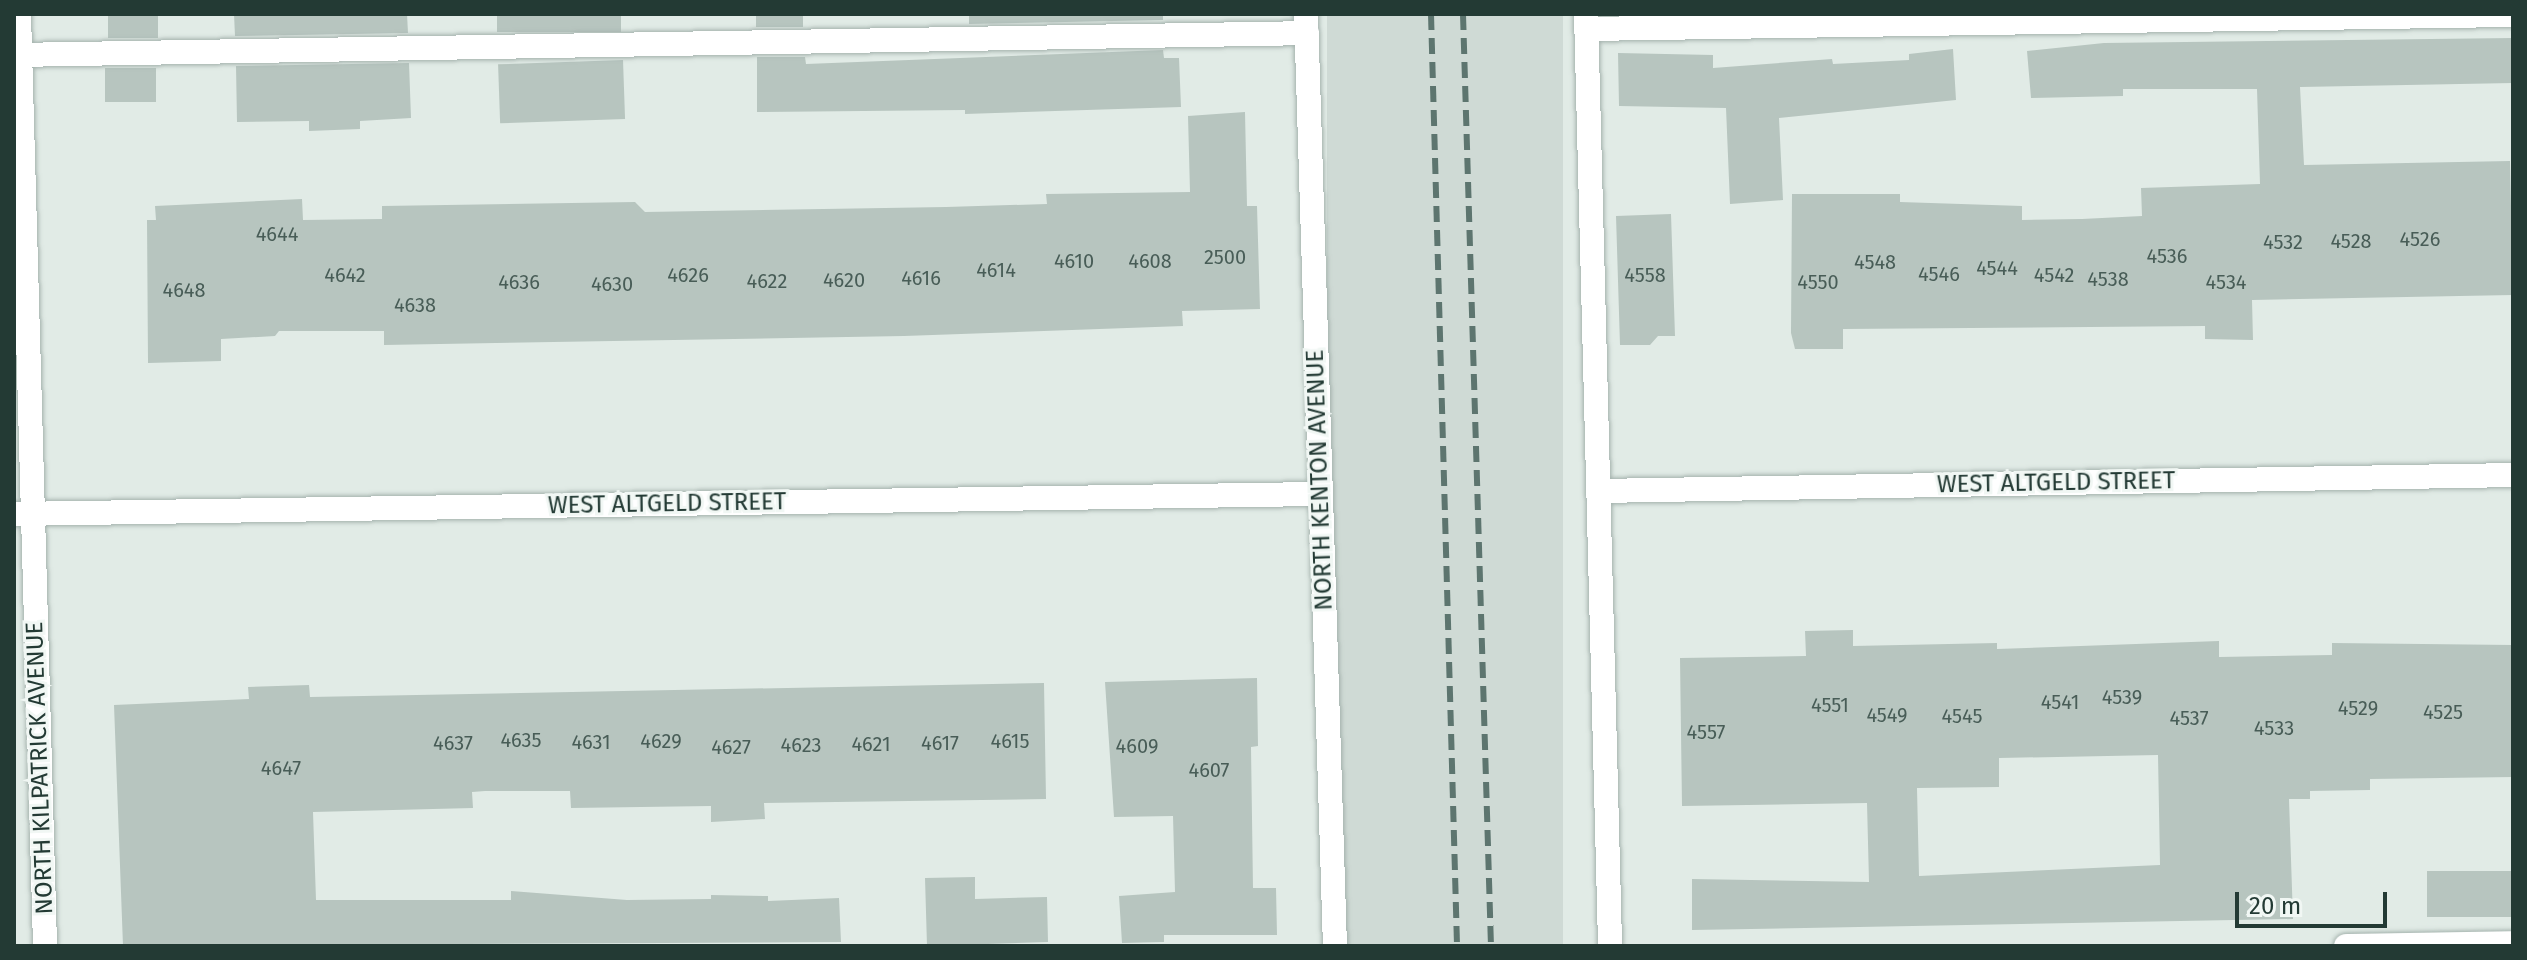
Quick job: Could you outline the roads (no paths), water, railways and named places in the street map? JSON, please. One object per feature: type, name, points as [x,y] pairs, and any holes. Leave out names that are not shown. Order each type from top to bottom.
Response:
[{"type":"street","name":"NORTH KILPATRICK AVENUE","points":[[19,14],[23,514],[45,946]]},
{"type":"street","points":[[1610,946],[1586,22],[2513,15]]},
{"type":"street","points":[[17,55],[1306,23]]},
{"type":"street","name":"NORTH KENTON AVENUE","points":[[1306,23],[1335,946]]},
{"type":"street","name":"WEST ALTGELD STREET","points":[[1599,491],[2513,475]]},
{"type":"street","name":"WEST ALTGELD STREET","points":[[23,514],[1320,494]]},
{"type":"street","points":[[2346,946],[2513,943]]},
{"type":"railway","points":[[1431,14],[1457,946]]},
{"type":"railway","points":[[1463,14],[1491,946]]}]
